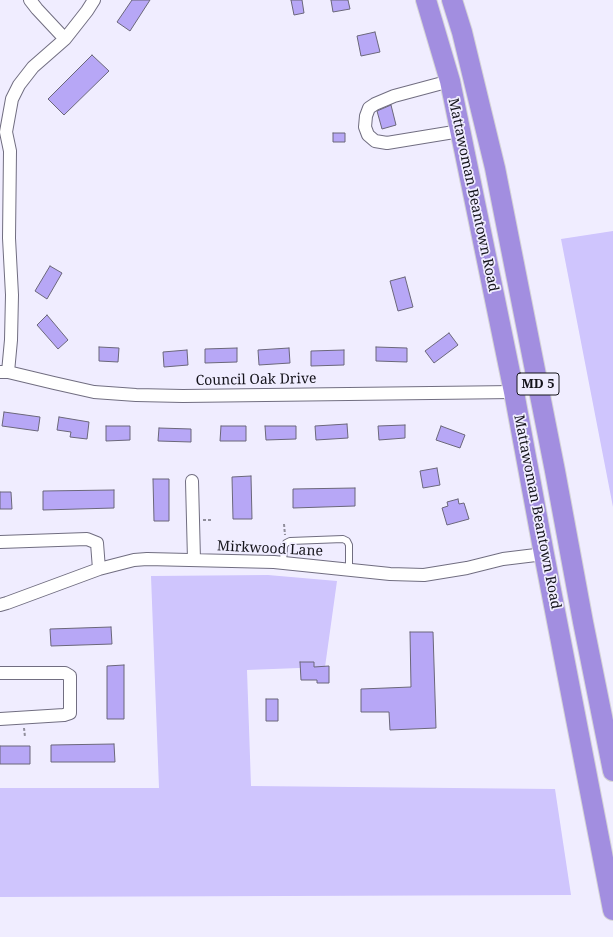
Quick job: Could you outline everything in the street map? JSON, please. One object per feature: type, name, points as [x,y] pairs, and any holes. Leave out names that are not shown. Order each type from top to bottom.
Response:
[{"type":"highway","name":"Mattawoman Beantown Road","points":[[426,0],[450,81],[514,392],[613,910]]},
{"type":"highway","points":[[442,0],[483,183],[477,214]]},
{"type":"highway","name":"Mattawoman Beantown Road","points":[[452,0],[462,32],[495,168],[613,771]]},
{"type":"highway","points":[[495,168],[500,242],[521,352],[514,392],[531,407],[568,587],[584,628]]},
{"type":"street","points":[[30,0],[65,39]]},
{"type":"street","points":[[4,372],[11,340],[12,295],[5,238],[10,151],[3,132],[12,100],[19,85],[33,67],[65,39],[94,0]]},
{"type":"street","points":[[450,81],[394,96],[375,104],[369,108],[366,116],[365,127],[368,135],[375,141],[387,143],[460,131]]},
{"type":"street","name":"Council Oak Drive","points":[[4,372],[94,392],[136,395],[183,396],[514,392]]},
{"type":"street","points":[[192,481],[194,560]]},
{"type":"street","points":[[0,542],[87,539],[97,543],[99,568]]},
{"type":"street","name":"Mirkwood Lane","points":[[0,605],[99,568],[147,558],[283,563],[390,574],[424,575],[467,568],[503,559],[544,554]]},
{"type":"street","points":[[0,673],[65,673],[70,676],[70,713],[64,715],[0,719]]},
{"type":"lane","points":[[283,563],[284,546],[290,541],[343,539],[347,541],[349,545],[349,570]]},
{"type":"shaded area","points":[[613,231],[613,507],[561,239]]},
{"type":"shaded area","points":[[268,575],[337,581],[325,667],[247,670],[251,786],[555,789],[571,895],[0,897],[0,788],[159,788],[151,576]]},
{"type":"building","points":[[132,0],[150,0],[130,31],[117,22]]},
{"type":"building","points":[[291,0],[302,0],[304,13],[294,15]]},
{"type":"building","points":[[331,0],[348,0],[350,9],[333,12]]},
{"type":"building","points":[[375,32],[380,52],[361,56],[357,36]]},
{"type":"building","points":[[92,55],[109,71],[64,115],[48,99]]},
{"type":"building","points":[[391,105],[396,125],[382,129],[377,111]]},
{"type":"building","points":[[333,133],[345,133],[345,142],[333,142]]},
{"type":"building","points":[[50,266],[62,273],[47,299],[35,291]]},
{"type":"building","points":[[405,277],[413,307],[398,311],[390,281]]},
{"type":"building","points":[[47,315],[68,340],[58,349],[37,325]]},
{"type":"building","points":[[449,333],[458,345],[434,363],[425,351]]},
{"type":"building","points":[[99,347],[119,348],[118,362],[99,361]]},
{"type":"building","points":[[376,347],[407,348],[407,362],[376,361]]},
{"type":"building","points":[[237,348],[237,362],[205,363],[205,349]]},
{"type":"building","points":[[289,348],[290,363],[259,365],[258,350]]},
{"type":"building","points":[[187,350],[188,365],[164,367],[163,352]]},
{"type":"building","points":[[344,350],[344,365],[311,366],[311,351]]},
{"type":"building","points":[[4,412],[40,417],[38,431],[2,426]]},
{"type":"building","points":[[59,417],[89,422],[87,439],[70,437],[71,432],[57,430]]},
{"type":"building","points":[[347,424],[348,438],[316,440],[315,426]]},
{"type":"building","points":[[405,425],[405,438],[379,440],[378,426]]},
{"type":"building","points":[[106,426],[130,426],[130,440],[106,441]]},
{"type":"building","points":[[221,426],[246,426],[246,441],[220,441]]},
{"type":"building","points":[[265,426],[296,426],[296,439],[266,440]]},
{"type":"building","points":[[441,426],[465,435],[460,448],[436,440]]},
{"type":"building","points":[[159,428],[191,429],[191,442],[158,441]]},
{"type":"building","points":[[437,468],[440,485],[423,488],[420,471]]},
{"type":"building","points":[[251,476],[252,519],[233,519],[232,477]]},
{"type":"building","points":[[153,479],[169,479],[169,521],[154,521]]},
{"type":"building","points":[[355,488],[355,506],[293,508],[293,489]]},
{"type":"building","points":[[114,490],[114,508],[43,510],[43,491]]},
{"type":"building","points":[[0,492],[11,492],[12,509],[0,509]]},
{"type":"building","points":[[458,499],[459,504],[464,503],[469,519],[447,525],[442,508],[448,506],[447,502]]},
{"type":"building","points":[[111,627],[112,644],[51,646],[50,629]]},
{"type":"building","points":[[410,632],[433,632],[436,728],[390,730],[389,712],[361,712],[361,689],[411,687]]},
{"type":"building","points":[[300,662],[314,662],[314,667],[329,666],[329,683],[317,683],[317,680],[301,680]]},
{"type":"building","points":[[124,665],[124,719],[107,719],[107,666]]},
{"type":"building","points":[[266,699],[278,699],[278,721],[266,721]]},
{"type":"building","points":[[114,744],[115,762],[51,762],[51,745]]},
{"type":"building","points":[[0,746],[30,746],[30,764],[0,764]]}]
